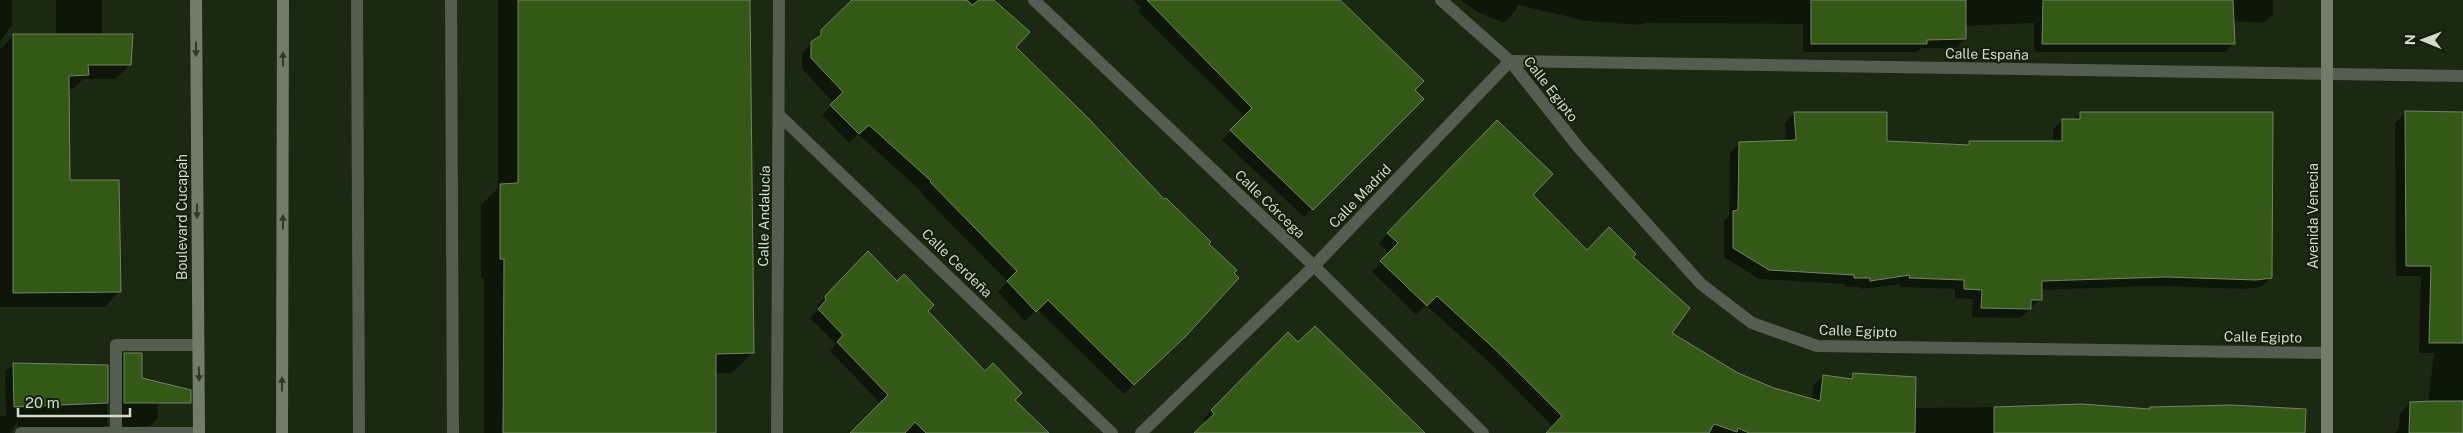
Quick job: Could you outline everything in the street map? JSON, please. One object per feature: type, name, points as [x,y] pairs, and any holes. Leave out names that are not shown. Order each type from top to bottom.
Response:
[{"type":"main road","name":"Boulevard Cucapah","points":[[196,0],[199,433]]},
{"type":"main road","points":[[282,433],[283,0]]},
{"type":"main road","name":"Avenida Venecia","points":[[2327,0],[2327,433]]},
{"type":"street","points":[[357,0],[359,433]]},
{"type":"street","points":[[450,0],[453,433]]},
{"type":"street","name":"Calle Andalucía","points":[[777,433],[780,0]]},
{"type":"street","name":"Calle Córcega","points":[[1034,0],[1314,266],[1483,433]]},
{"type":"street","name":"Calle Egipto","points":[[1441,0],[1510,60],[1579,148],[1701,284],[1752,322],[1817,346],[2327,353]]},
{"type":"street","name":"Calle Madrid","points":[[1142,433],[1314,266],[1510,60]]},
{"type":"street","name":"Calle España","points":[[1510,60],[2463,76]]},
{"type":"street","name":"Calle Cerdeña","points":[[780,116],[1112,433]]},
{"type":"street","points":[[116,433],[116,345],[198,345]]},
{"type":"street","points":[[21,433],[199,433]]},
{"type":"building","points":[[518,0],[750,0],[754,353],[716,354],[716,433],[503,433],[504,259],[500,259],[500,184],[518,183]]},
{"type":"building","points":[[852,0],[967,0],[972,5],[979,0],[994,0],[1030,32],[1016,47],[1088,118],[1164,199],[1166,198],[1211,242],[1209,244],[1237,270],[1234,273],[1239,278],[1185,337],[1134,385],[1048,300],[1036,312],[1007,281],[1017,271],[931,181],[869,125],[859,134],[830,105],[843,92],[811,58],[811,42],[821,35],[821,30]]},
{"type":"building","points":[[1147,0],[1340,0],[1424,81],[1415,90],[1424,99],[1313,210],[1230,130],[1252,108]]},
{"type":"building","points":[[1811,0],[1966,0],[1966,39],[1927,40],[1927,44],[1811,44]]},
{"type":"building","points":[[2043,0],[2233,0],[2235,44],[2042,44]]},
{"type":"building","points":[[13,34],[133,34],[131,65],[88,65],[89,75],[69,76],[70,180],[119,180],[121,292],[13,293]]},
{"type":"building","points":[[2405,111],[2463,112],[2463,343],[2429,343],[2431,266],[2406,266]]},
{"type":"building","points":[[1794,112],[1887,112],[1887,141],[1969,145],[1969,141],[2062,141],[2062,119],[2080,119],[2080,112],[2273,112],[2272,278],[2256,280],[2166,277],[2042,281],[2042,300],[2031,300],[2031,309],[1981,308],[1982,290],[1964,289],[1964,280],[1909,278],[1910,275],[1870,281],[1870,278],[1854,278],[1854,275],[1769,270],[1733,248],[1733,211],[1738,210],[1739,142],[1796,140]]},
{"type":"building","points":[[1497,120],[1553,174],[1533,195],[1587,250],[1609,227],[1636,254],[1633,257],[1690,308],[1672,333],[1738,373],[1774,388],[1820,401],[1823,375],[1852,379],[1853,373],[1916,377],[1915,433],[1749,433],[1738,428],[1737,432],[1714,424],[1709,433],[1546,433],[1562,416],[1500,354],[1437,296],[1427,306],[1380,261],[1398,243],[1387,233]]},
{"type":"building","points":[[868,251],[897,281],[904,274],[934,305],[928,311],[985,371],[993,363],[1022,393],[1015,400],[1049,433],[926,433],[915,422],[905,433],[850,433],[888,395],[837,342],[843,335],[818,309],[826,300],[825,296]]},
{"type":"building","points":[[1315,326],[1425,433],[1194,433],[1214,414],[1211,410],[1288,332],[1298,342]]},
{"type":"building","points":[[124,353],[142,353],[142,378],[191,390],[191,403],[124,403]]},
{"type":"building","points":[[13,363],[108,365],[108,403],[14,407]]},
{"type":"building","points":[[2463,401],[2463,433],[2409,433],[2410,402]]},
{"type":"building","points":[[2082,404],[2150,409],[2150,407],[2231,405],[2306,409],[2305,433],[1994,433],[1994,407]]}]
